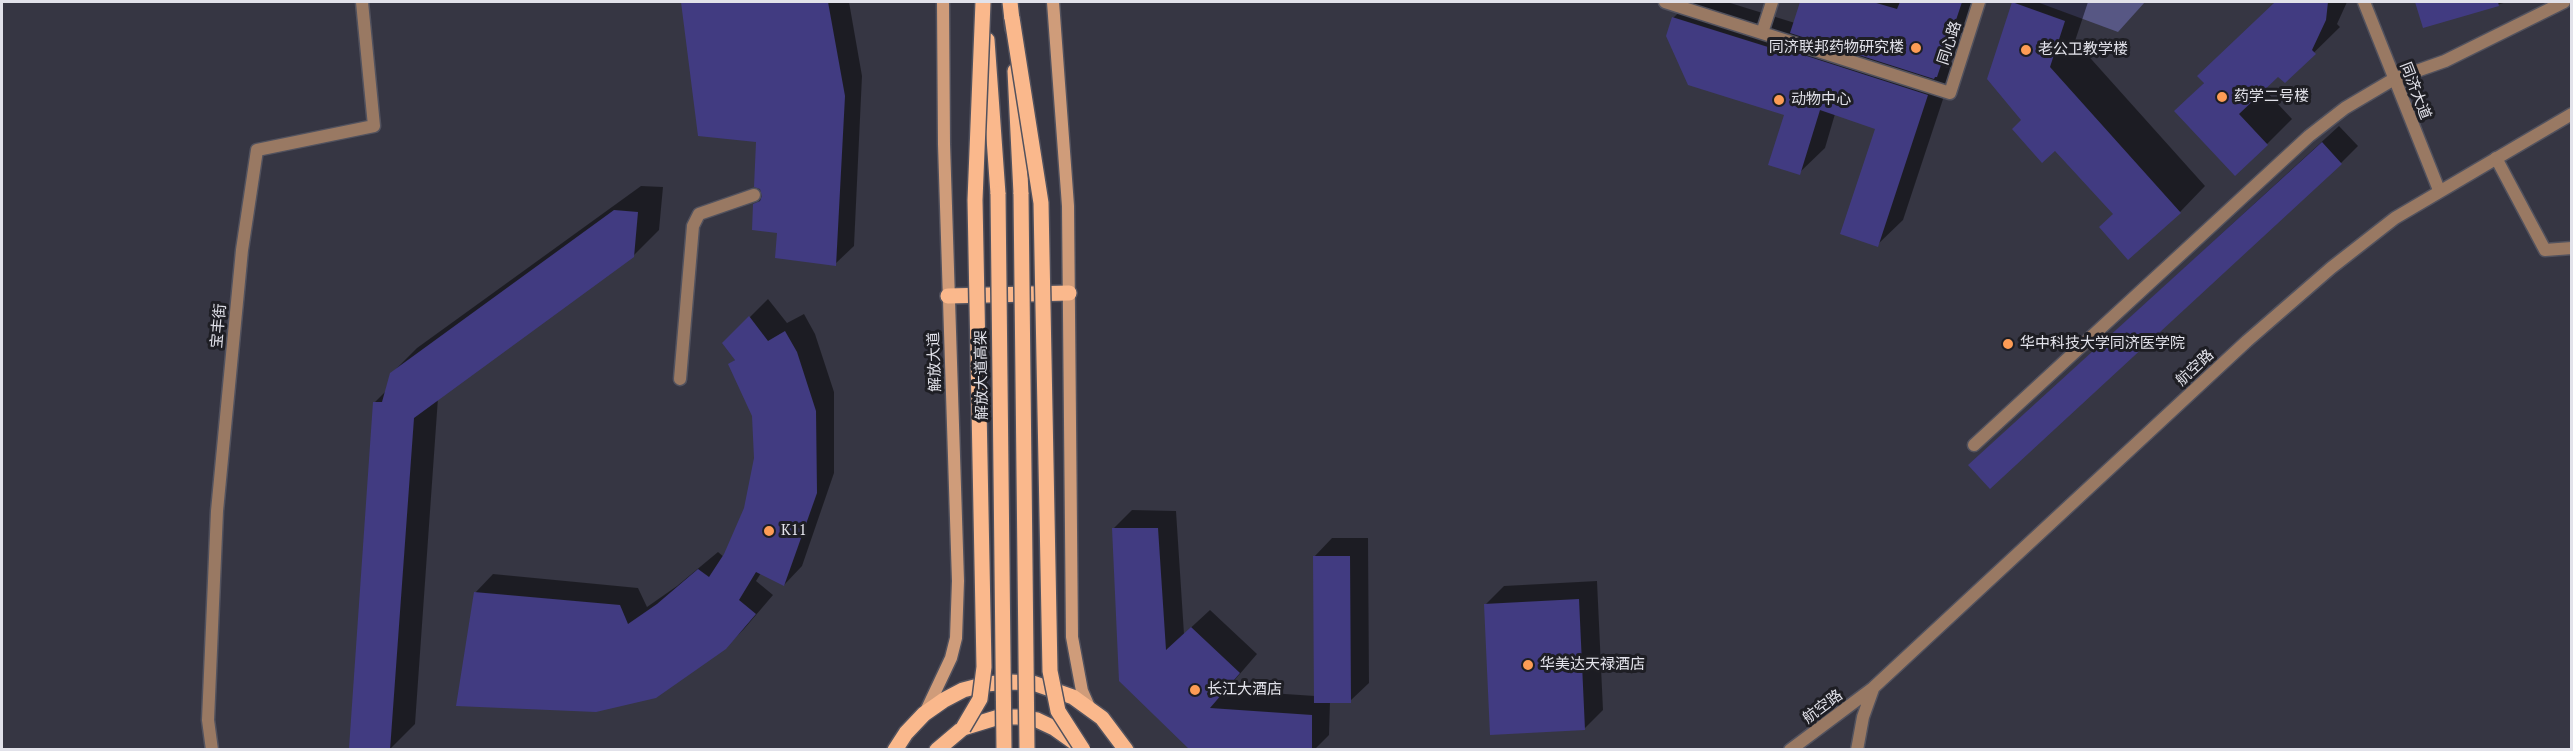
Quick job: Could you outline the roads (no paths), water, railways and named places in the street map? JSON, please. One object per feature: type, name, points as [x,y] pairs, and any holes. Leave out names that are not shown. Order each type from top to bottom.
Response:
[{"type":"main road","name":"解放大道","points":[[924,714],[944,677],[956,638],[958,581],[944,144],[943,2]]},
{"type":"main road","points":[[937,750],[963,728],[980,699],[984,667],[975,200],[984,2]]},
{"type":"main road","name":"解放大道高架","points":[[984,2],[998,194],[1004,750]]},
{"type":"main road","points":[[1010,2],[1041,203],[1050,671],[1058,711],[1083,750]]},
{"type":"main road","points":[[1053,2],[1067,194],[1072,637],[1082,691],[1089,707]]},
{"type":"main road","points":[[1012,18],[1021,194],[1027,750]]},
{"type":"main road","points":[[948,296],[1069,294]]},
{"type":"main road","points":[[895,749],[924,714],[944,700],[963,690],[987,684],[1010,682],[1033,683],[1054,689],[1089,707],[1114,731],[1126,748]]},
{"type":"main road","points":[[963,728],[999,717],[1018,717],[1054,728],[1083,750]]},
{"type":"street","name":"宝丰街","points":[[212,750],[208,720],[217,511],[242,250],[256,150],[374,126],[362,2]]},
{"type":"street","points":[[1665,2],[1762,33],[1772,2]]},
{"type":"street","name":"同心路","points":[[1762,33],[1950,93],[1979,2]]},
{"type":"street","name":"同济大道","points":[[2364,2],[2439,190]]},
{"type":"street","points":[[1974,445],[2309,136],[2345,108],[2394,79],[2445,61],[2564,2]]},
{"type":"street","name":"航空路","points":[[1790,750],[1873,688],[2255,333],[2331,268],[2385,225],[2439,190],[2571,114]]},
{"type":"street","points":[[2496,158],[2545,250],[2571,248]]},
{"type":"street","points":[[680,379],[693,226],[699,214],[754,195]]},
{"type":"street","name":"航空路","points":[[1857,750],[1863,717],[1873,688]]},
{"type":"place","name":"同济联邦药物研究楼","points":[[1916,48]]},
{"type":"place","name":"老公卫教学楼","points":[[2026,50]]},
{"type":"place","name":"药学二号楼","points":[[2222,97]]},
{"type":"place","name":"动物中心","points":[[1779,100]]},
{"type":"place","name":"华中科技大学同济医学院","points":[[2008,344]]},
{"type":"place","name":"K11","points":[[769,531]]},
{"type":"place","name":"华美达天禄酒店","points":[[1528,665]]},
{"type":"place","name":"长江大酒店","points":[[1195,690]]}]
